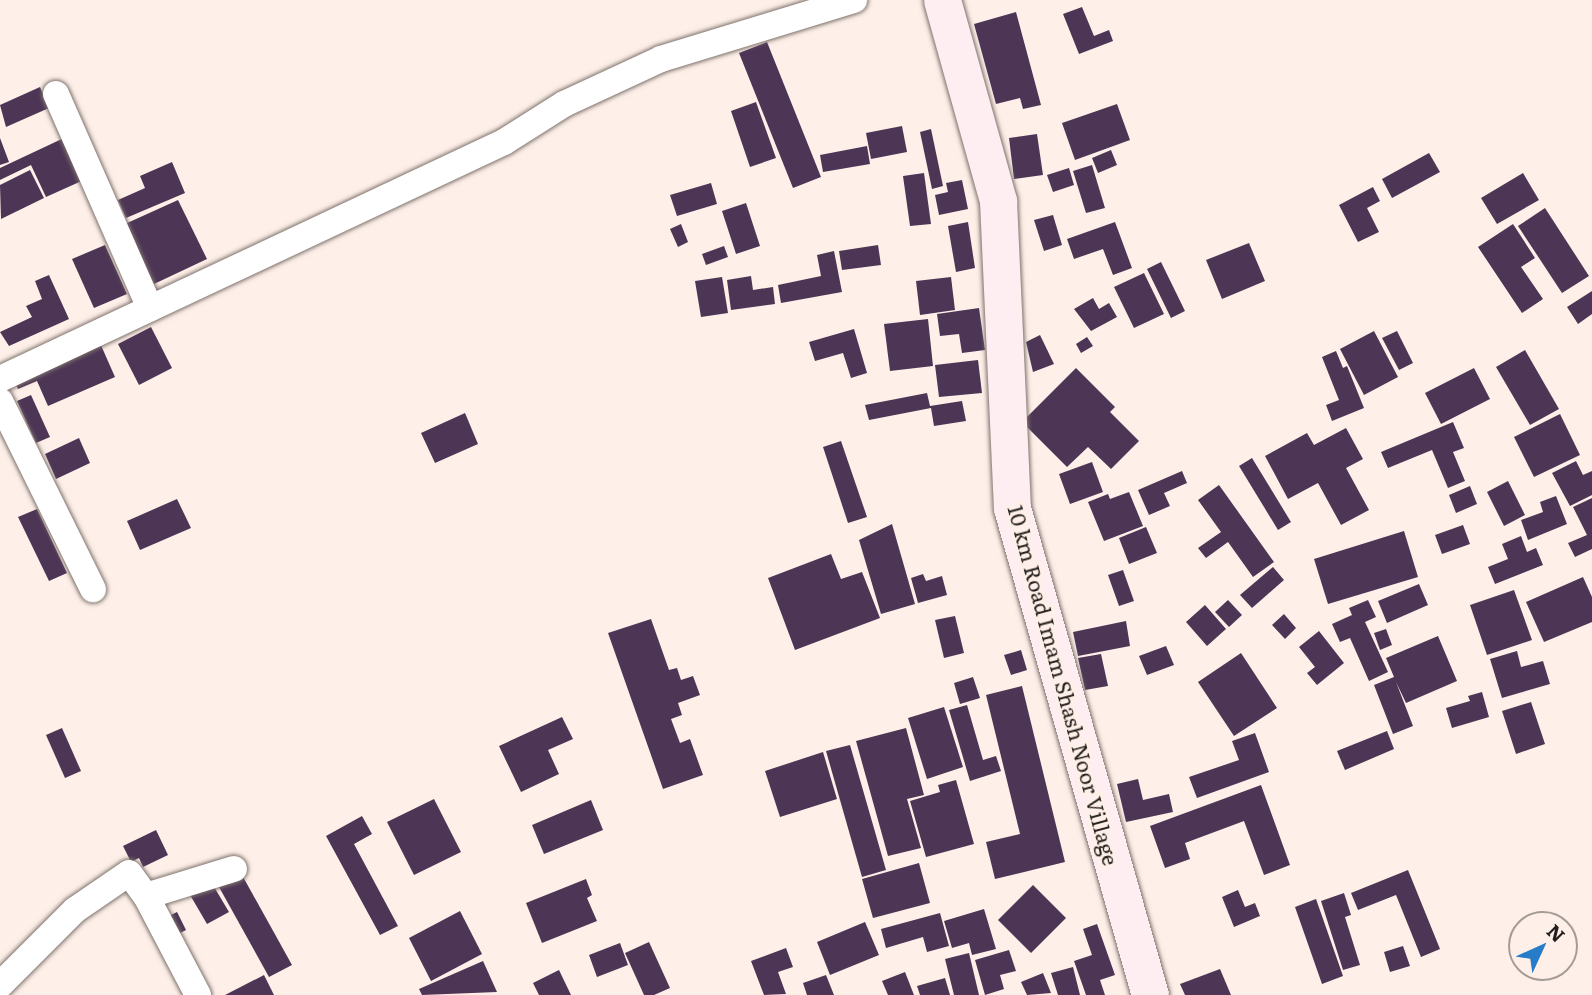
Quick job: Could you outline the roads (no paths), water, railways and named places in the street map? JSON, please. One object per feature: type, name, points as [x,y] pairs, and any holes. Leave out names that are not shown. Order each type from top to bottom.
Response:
[{"type":"street","points":[[0,379],[504,142],[564,104],[662,59],[854,0]]},
{"type":"street","name":"10 km Road Imam Shash Noor Village","points":[[942,0],[998,201],[1012,508],[1150,995]]},
{"type":"street","points":[[55,94],[150,308]]},
{"type":"street","points":[[0,401],[93,589]]},
{"type":"street","points":[[146,896],[233,869]]},
{"type":"street","points":[[0,985],[75,910],[130,873],[146,896],[198,995]]}]
